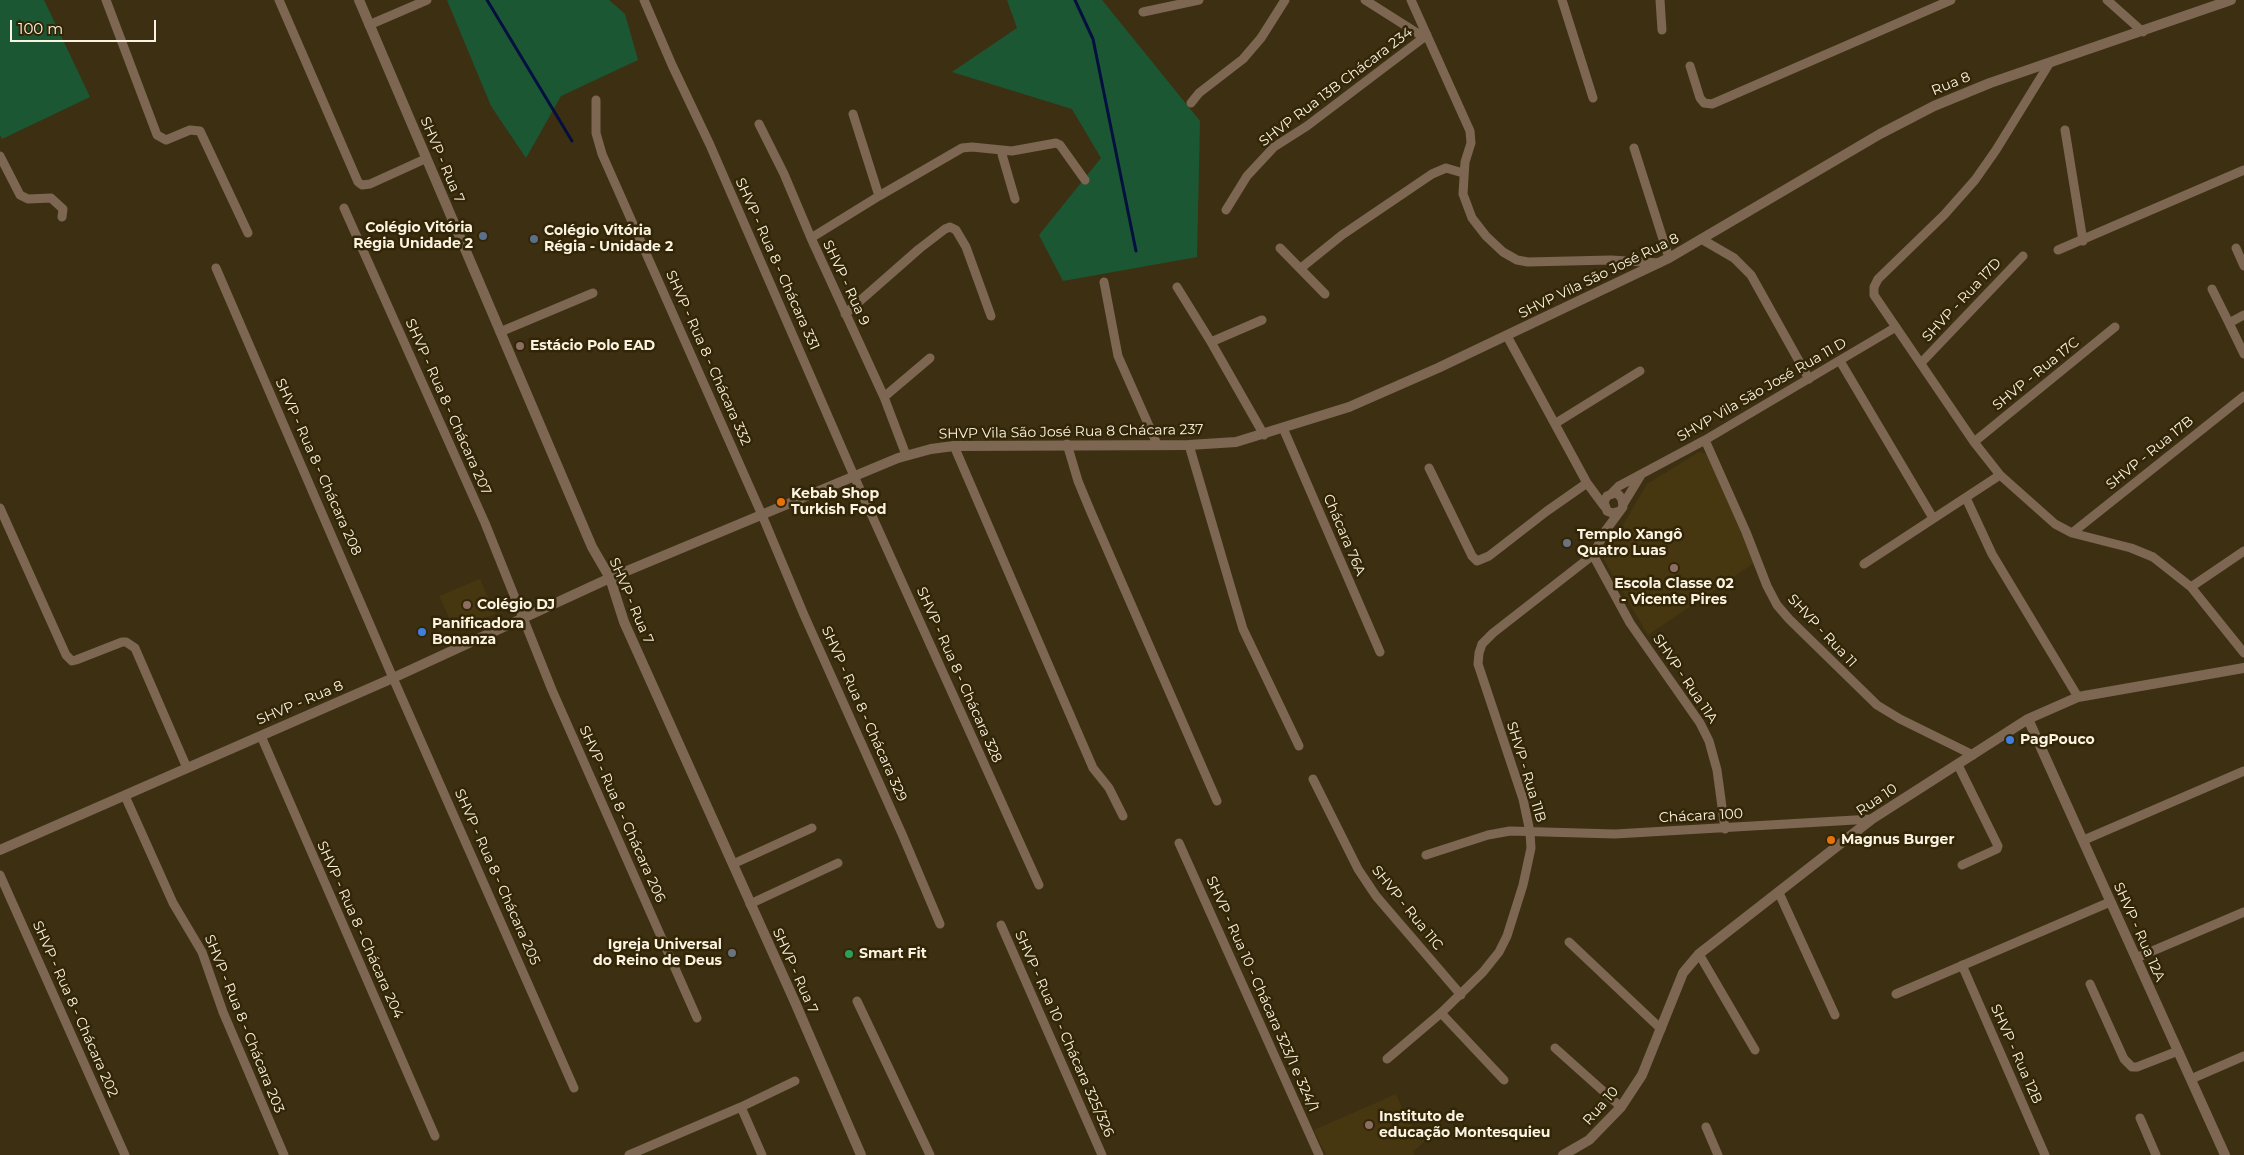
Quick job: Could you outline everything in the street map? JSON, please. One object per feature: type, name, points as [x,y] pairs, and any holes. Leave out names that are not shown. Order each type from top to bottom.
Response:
[{"type":"street","points":[[106,0],[157,135],[166,140],[194,129],[200,131],[248,233]]},
{"type":"street","points":[[279,0],[358,182],[370,184],[425,159]]},
{"type":"street","name":"SHVP - Rua 7","points":[[359,0],[425,159],[592,547],[610,578],[624,622],[861,1155]]},
{"type":"street","points":[[369,25],[427,0]]},
{"type":"street","name":"SHVP - Rua 8 - Chácara 331","points":[[644,0],[710,145],[854,476]]},
{"type":"street","points":[[1143,12],[1199,0]]},
{"type":"street","points":[[1191,103],[1199,93],[1243,58],[1260,38],[1285,0]]},
{"type":"street","points":[[1365,0],[1426,36]]},
{"type":"street","points":[[1411,0],[1470,131],[1471,143],[1463,173],[1465,205],[1486,236],[1503,252],[1517,260],[1528,262],[1665,261],[1634,148]]},
{"type":"street","points":[[1562,0],[1594,98]]},
{"type":"street","points":[[1660,0],[1662,30]]},
{"type":"street","points":[[1690,66],[1700,98],[1704,103],[1712,104],[1951,0]]},
{"type":"street","points":[[2107,0],[2143,32]]},
{"type":"street","name":"Rua 8","points":[[1703,240],[1909,118],[1990,83],[2143,32],[2231,0]]},
{"type":"street","name":"SHVP Rua 13B Chácara 234","points":[[1226,210],[1248,176],[1274,147],[1307,126],[1426,36]]},
{"type":"street","points":[[2049,64],[1996,150],[1975,180],[1944,215],[1876,282],[1874,295],[1974,442],[2000,475],[2055,524],[2072,533],[2131,548],[2153,557],[2191,587],[2244,653]]},
{"type":"street","name":"SHVP - Rua 8 - Chácara 332","points":[[596,100],[598,142],[762,515]]},
{"type":"street","points":[[853,114],[879,196]]},
{"type":"street","name":"SHVP - Rua 9","points":[[759,124],[784,174],[845,314],[884,397],[906,455]]},
{"type":"street","points":[[2065,130],[2083,241]]},
{"type":"street","points":[[811,238],[962,148],[972,147],[1012,151],[1056,143],[1060,145],[1085,180]]},
{"type":"street","points":[[1001,151],[1015,199]]},
{"type":"street","points":[[0,156],[20,195],[28,199],[51,198],[63,209],[62,217]]},
{"type":"street","points":[[1301,268],[1342,235],[1432,174],[1446,168],[1463,173]]},
{"type":"street","points":[[2058,250],[2083,241],[2244,170]]},
{"type":"street","name":"SHVP - Rua 8 - Chácara 207","points":[[344,208],[481,515],[523,619]]},
{"type":"street","points":[[845,314],[919,249],[945,229],[950,228],[956,230],[966,248],[990,316]]},
{"type":"street","points":[[1703,240],[1734,258],[1751,275],[1809,379]]},
{"type":"street","name":"SHVP Vila São José Rua 8","points":[[1507,336],[1665,261],[1703,240]]},
{"type":"street","points":[[1280,248],[1325,294]]},
{"type":"street","points":[[2236,248],[2244,266]]},
{"type":"street","name":"SHVP - Rua 17D","points":[[1921,363],[2023,256]]},
{"type":"street","name":"SHVP - Rua 8 - Chácara 208","points":[[216,268],[393,678]]},
{"type":"street","points":[[1104,282],[1118,356],[1156,444]]},
{"type":"street","points":[[1177,288],[1211,342],[1264,435]]},
{"type":"street","points":[[2212,288],[2244,354]]},
{"type":"street","points":[[500,332],[593,292]]},
{"type":"street","points":[[2229,323],[2244,315]]},
{"type":"street","points":[[1211,342],[1262,320]]},
{"type":"street","name":"SHVP - Rua 17C","points":[[1974,442],[2115,326]]},
{"type":"street","name":"SHVP Vila São José Rua 11 D","points":[[1609,495],[1619,486],[1705,440],[1896,327]]},
{"type":"street","points":[[1507,336],[1589,485],[1604,507],[1612,513],[1622,507],[1619,495],[1609,495],[1589,485]]},
{"type":"street","name":"SHVP Vila São José Rua 8 Chácara 237","points":[[610,578],[906,455],[954,446],[1067,444],[1189,445],[1236,442],[1264,435],[1349,407],[1507,336]]},
{"type":"street","points":[[884,397],[930,358]]},
{"type":"street","points":[[1840,361],[1933,518]]},
{"type":"street","points":[[1556,423],[1640,371]]},
{"type":"street","name":"SHVP - Rua 17B","points":[[2072,533],[2244,396]]},
{"type":"street","name":"Chácara 76A","points":[[1283,428],[1380,652]]},
{"type":"street","name":"SHVP - Rua 11","points":[[1705,440],[1746,532],[1767,586],[1789,619],[1877,705],[1900,719],[1973,755]]},
{"type":"street","points":[[1067,444],[1078,481],[1217,801]]},
{"type":"street","points":[[1189,445],[1243,628],[1299,746]]},
{"type":"street","points":[[954,446],[1093,768],[1109,788],[1123,816]]},
{"type":"street","points":[[1429,468],[1472,556],[1479,561],[1489,556],[1547,511],[1589,485]]},
{"type":"street","name":"SHVP - Rua 11B","points":[[1387,1059],[1442,1013],[1499,952],[1507,936],[1523,885],[1531,848],[1530,832],[1521,792],[1478,664],[1482,644],[1493,633],[1594,555],[1606,530],[1641,474]]},
{"type":"street","points":[[1864,564],[2000,475]]},
{"type":"street","name":"SHVP - Rua 8 - Chácara 328","points":[[854,476],[1038,885]]},
{"type":"street","name":"SHVP - Rua 11B","points":[[1606,530],[1604,507],[1609,495]]},
{"type":"street","points":[[1966,498],[1997,562],[2078,697]]},
{"type":"street","points":[[0,508],[66,655],[72,661],[122,642],[133,646],[188,768]]},
{"type":"street","name":"SHVP - Rua 8 - Chácara 329","points":[[762,515],[940,924]]},
{"type":"street","points":[[2191,587],[2244,551]]},
{"type":"street","name":"SHVP - Rua 11A","points":[[1594,555],[1630,623],[1700,723],[1709,741],[1717,770],[1725,829]]},
{"type":"street","name":"SHVP - Rua 8","points":[[0,850],[393,678],[610,578]]},
{"type":"street","name":"SHVP - Rua 8 - Chácara 206","points":[[523,619],[697,1018]]},
{"type":"street","name":"Rua 10","points":[[1563,1155],[1589,1140],[1622,1107],[1642,1075],[1684,973],[1699,954],[1872,819],[2028,719],[2078,697],[2244,668]]},
{"type":"street","name":"SHVP - Rua 8 - Chácara 205","points":[[393,678],[574,1088]]},
{"type":"street","name":"SHVP - Rua 12A","points":[[2028,719],[2225,1155]]},
{"type":"street","name":"SHVP - Rua 8 - Chácara 204","points":[[261,736],[435,1136]]},
{"type":"street","points":[[1958,765],[1998,846],[1996,849],[1962,864]]},
{"type":"street","points":[[2084,840],[2244,771]]},
{"type":"street","name":"SHVP - Rua 11C","points":[[1313,779],[1358,869],[1376,896],[1461,994]]},
{"type":"street","name":"SHVP - Rua 8 - Chácara 203","points":[[126,796],[173,903],[202,952],[223,1012],[284,1155]]},
{"type":"street","name":"Chácara 100","points":[[1426,854],[1488,835],[1510,831],[1614,834],[1872,819]]},
{"type":"street","points":[[733,864],[812,828]]},
{"type":"street","name":"SHVP - Rua 10 - Chácara 323/1 e 324/1","points":[[1180,843],[1319,1155]]},
{"type":"street","points":[[750,904],[838,862]]},
{"type":"street","name":"SHVP - Rua 8 - Chácara 202","points":[[0,875],[125,1155]]},
{"type":"street","points":[[1779,893],[1835,1015]]},
{"type":"street","points":[[1896,994],[2110,902]]},
{"type":"street","points":[[2136,958],[2244,912]]},
{"type":"street","name":"SHVP - Rua 10 - Chácara 325/326","points":[[1001,925],[1102,1155]]},
{"type":"street","points":[[1569,942],[1661,1029]]},
{"type":"street","points":[[1699,954],[1755,1050]]},
{"type":"street","name":"SHVP - Rua 12B","points":[[1962,965],[2045,1155]]},
{"type":"street","points":[[2090,984],[2124,1058],[2132,1067],[2137,1068],[2178,1052]]},
{"type":"street","points":[[857,1001],[930,1155]]},
{"type":"street","points":[[1442,1013],[1504,1080]]},
{"type":"street","points":[[1555,1048],[1622,1107]]},
{"type":"street","points":[[2191,1079],[2244,1056]]},
{"type":"street","points":[[629,1155],[796,1081]]},
{"type":"street","points":[[741,1107],[762,1155]]},
{"type":"street","points":[[2140,1118],[2156,1155]]},
{"type":"street","points":[[1706,1127],[1718,1155]]},
{"type":"shaded area","points":[[1699,452],[1706,454],[1736,514],[1754,563],[1648,635],[1603,558],[1613,533],[1623,525],[1647,484]]},
{"type":"shaded area","name":"Colégio DJ","points":[[480,579],[495,614],[455,631],[439,596]]},
{"type":"shaded area","name":"Instituto de educação Montesquieu","points":[[1396,1094],[1407,1120],[1425,1141],[1413,1152],[1415,1155],[1326,1155],[1314,1130]]},
{"type":"green space","points":[[0,0],[44,0],[90,97],[2,139],[0,135]]},
{"type":"green space","points":[[447,0],[609,0],[625,14],[638,60],[561,96],[526,158],[491,106]]},
{"type":"green space","points":[[1007,0],[1102,0],[1200,121],[1197,257],[1063,281],[1039,235],[1101,158],[1072,109],[952,72],[1017,28]]},
{"type":"waterway","points":[[487,0],[572,141]]},
{"type":"waterway","points":[[1075,0],[1093,39],[1136,251]]},
{"type":"place","name":"Colégio Vitória Régia Unidade 2","points":[[483,236]]},
{"type":"place","name":"Colégio Vitória Régia - Unidade 2","points":[[534,239]]},
{"type":"place","name":"Estácio Polo EAD","points":[[520,346]]},
{"type":"place","name":"Kebab Shop Turkish Food","points":[[781,502]]},
{"type":"place","name":"Templo Xangô Quatro Luas","points":[[1567,543]]},
{"type":"place","name":"Escola Classe 02 - Vicente Pires","points":[[1674,568]]},
{"type":"place","name":"Colégio DJ","points":[[467,605]]},
{"type":"place","name":"Panificadora Bonanza","points":[[422,632]]},
{"type":"place","name":"PagPouco","points":[[2010,740]]},
{"type":"place","name":"Magnus Burger","points":[[1831,840]]},
{"type":"place","name":"Igreja Universal do Reino de Deus","points":[[732,953]]},
{"type":"place","name":"Smart Fit","points":[[849,954]]},
{"type":"place","name":"Instituto de educação Montesquieu","points":[[1369,1125]]}]
